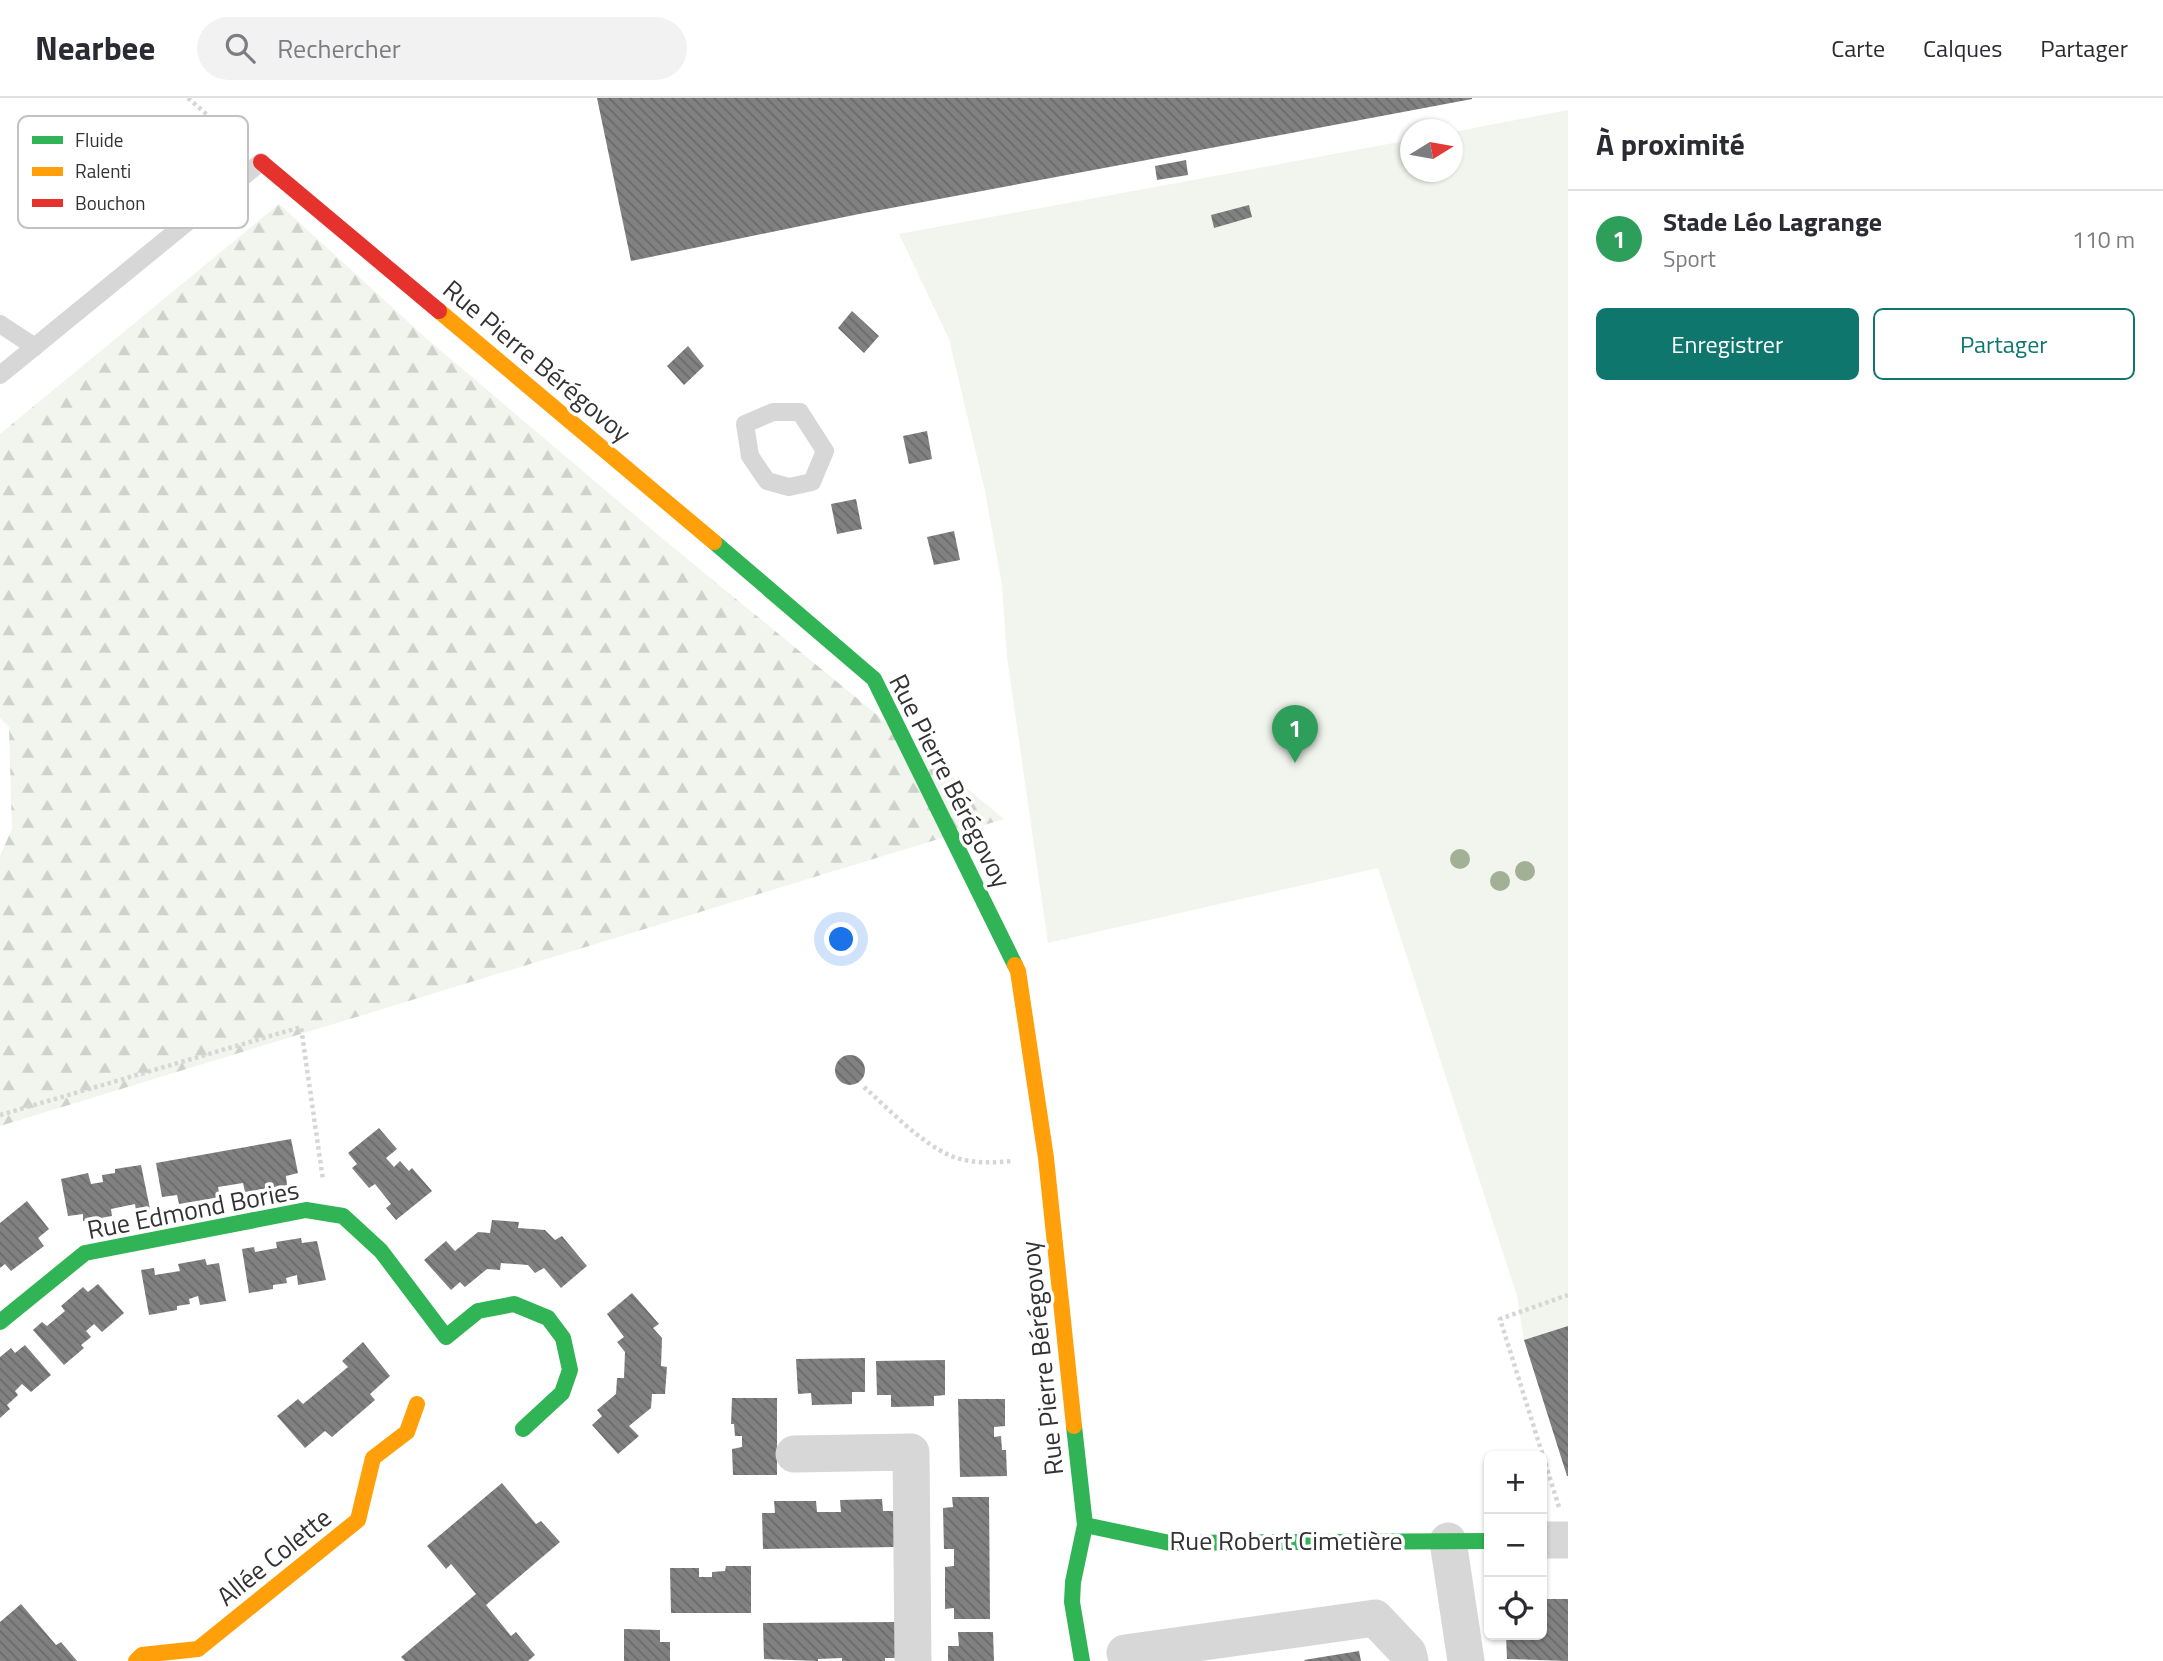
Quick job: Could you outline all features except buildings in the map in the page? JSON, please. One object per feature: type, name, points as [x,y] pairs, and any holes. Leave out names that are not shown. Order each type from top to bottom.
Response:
[{"type":"street","name":"Rue Pierre Bérégovoy","points":[[261,162],[786,602],[874,679],[1018,971],[1046,1158],[1085,1525],[1073,1582],[1072,1602],[1082,1661]]},
{"type":"street","name":"Rue Edmond Bories","points":[[0,1322],[85,1253],[306,1210],[343,1216],[381,1251],[446,1337],[478,1311],[514,1304],[548,1318],[563,1338],[570,1370],[562,1393],[523,1429]]},
{"type":"street","name":"Allée Colette","points":[[135,1661],[142,1655],[198,1649],[358,1520],[373,1458],[407,1433],[417,1405]]},
{"type":"street","points":[[794,1454],[911,1452],[913,1661]]},
{"type":"street","name":"Rue Robert Cimetière","points":[[1085,1525],[1170,1543],[1484,1541]]},
{"type":"street","points":[[1448,1541],[1466,1661]]},
{"type":"street","points":[[1125,1653],[1375,1618],[1408,1653],[1410,1661]]},
{"type":"lane","points":[[248,173],[261,162]]},
{"type":"lane","points":[[0,374],[180,228]]},
{"type":"lane","points":[[0,324],[35,346]]},
{"type":"lane","points":[[773,412],[800,412],[825,451],[812,482],[789,487],[767,481],[750,456],[745,425],[773,412]]},
{"type":"path","points":[[188,98],[209,116]]},
{"type":"path","points":[[248,151],[261,162]]},
{"type":"path","points":[[0,1115],[301,1027],[328,1214]]},
{"type":"path","points":[[864,1087],[921,1138],[950,1156],[991,1163],[1046,1158]]},
{"type":"path","points":[[1557,1531],[1500,1319],[1568,1295]]},
{"type":"green space","points":[[1568,110],[1568,1326],[1524,1340],[1517,1296],[1378,868],[1048,943],[1007,657],[1002,585],[985,491],[949,339],[899,234],[1400,142],[1400,182],[1463,182],[1463,130]]},
{"type":"green space","points":[[279,204],[427,339],[663,539],[1004,819],[0,1126],[0,856],[12,829],[9,727],[0,718],[0,434]]},
{"type":"traffic: fast","points":[[714,542],[874,679],[1015,965]]},
{"type":"traffic: fast","points":[[0,1322],[85,1253],[306,1210],[343,1216],[381,1251],[446,1337],[478,1311],[514,1304],[548,1318],[563,1338],[570,1370],[562,1393],[523,1429]]},
{"type":"traffic: fast","points":[[1074,1426],[1085,1525],[1073,1582],[1072,1602],[1082,1661]]},
{"type":"traffic: fast","points":[[1085,1525],[1170,1543],[1484,1541]]},
{"type":"traffic: slow","points":[[439,311],[714,542]]},
{"type":"traffic: slow","points":[[1015,965],[1046,1158],[1074,1426]]},
{"type":"traffic: slow","points":[[136,1661],[142,1655],[198,1649],[358,1520],[373,1458],[407,1432],[417,1404]]},
{"type":"traffic: jam","points":[[261,162],[439,311]]},
{"type":"place","name":"Stade Léo Lagrange","points":[[1295,763]]}]
